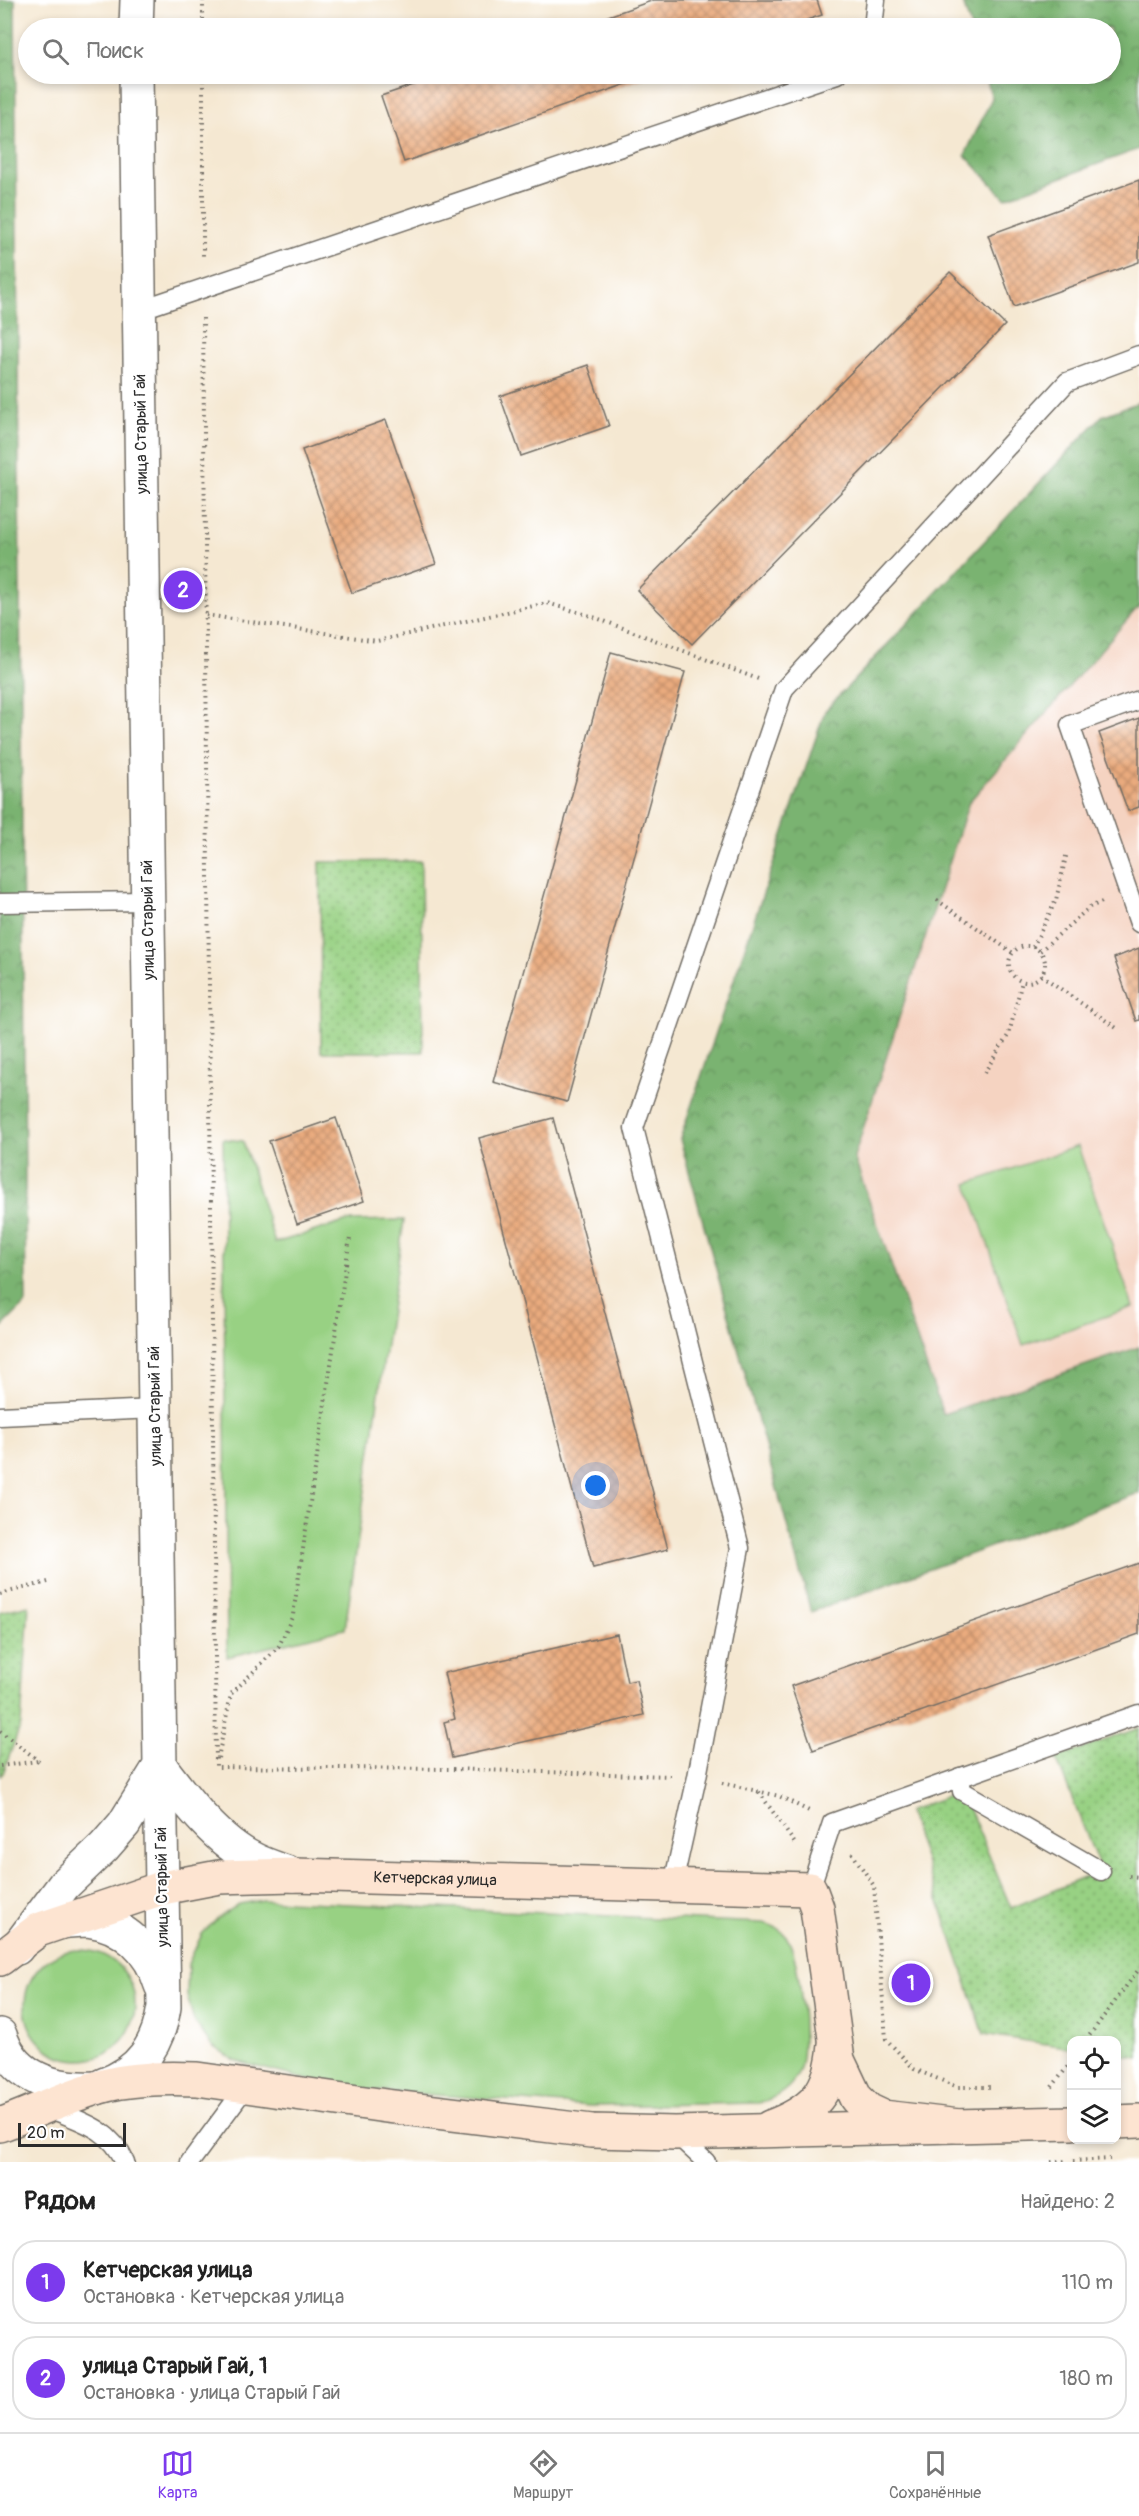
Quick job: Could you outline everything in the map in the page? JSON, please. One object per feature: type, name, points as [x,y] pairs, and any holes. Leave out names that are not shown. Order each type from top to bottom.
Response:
[{"type":"main road","name":"Кетчерская улица","points":[[9,1952],[38,1930],[60,1922],[162,1888],[219,1877],[294,1875],[673,1884],[813,1880]]},
{"type":"main road","points":[[813,1880],[838,2060],[856,2098],[868,2110],[883,2117],[959,2126]]},
{"type":"main road","points":[[752,2131],[790,2119],[817,2099],[833,2069],[835,2037]]},
{"type":"main road","points":[[0,2125],[96,2088],[130,2081],[172,2078],[247,2085],[386,2106],[592,2131],[675,2133],[1067,2123]]},
{"type":"main road","points":[[1121,2122],[1139,2121]]},
{"type":"street","points":[[136,18],[137,0]]},
{"type":"street","name":"улица Старый Гай","points":[[96,2088],[120,2079],[145,2058],[155,2042],[164,2007],[136,84]]},
{"type":"street","points":[[160,1766],[192,1807],[231,1844],[253,1859],[294,1875]]},
{"type":"street","name":"улица Старый Гай","points":[[0,1975],[9,1952],[64,1885],[124,1824],[160,1766]]},
{"type":"street","name":"улица Старый Гай","points":[[60,1922],[88,1920],[125,1933],[138,1944],[158,1974],[164,2007]]},
{"type":"street","points":[[0,2035],[12,2058],[26,2072],[48,2084],[70,2090],[96,2088]]},
{"type":"lane","points":[[874,18],[876,0]]},
{"type":"lane","points":[[139,310],[807,84]]},
{"type":"lane","points":[[673,1884],[697,1778],[740,1548],[634,1128],[784,689],[1067,382],[1139,355]]},
{"type":"lane","points":[[1139,699],[1070,725],[1139,923]]},
{"type":"lane","points":[[0,903],[147,901]]},
{"type":"lane","points":[[0,1416],[155,1408]]},
{"type":"lane","points":[[813,1880],[831,1823],[1139,1714]]},
{"type":"lane","points":[[960,1777],[962,1791],[1101,1871]]},
{"type":"lane","points":[[190,2162],[247,2085]]},
{"type":"lane","points":[[46,2107],[108,2135],[119,2148],[125,2162]]},
{"type":"lane","points":[[675,2133],[706,2162]]},
{"type":"path","points":[[202,0],[202,18]]},
{"type":"path","points":[[203,84],[216,1767]]},
{"type":"path","points":[[206,615],[377,641],[548,603],[591,616],[784,689]]},
{"type":"path","points":[[1033,947],[1056,900],[1067,852]]},
{"type":"path","points":[[1040,951],[1090,907],[1128,893]]},
{"type":"path","points":[[937,900],[1013,953]]},
{"type":"path","points":[[1021,947],[1033,947],[1040,951],[1046,963],[1041,975],[1034,980],[1022,981],[1016,978],[1009,964],[1013,953],[1021,947]]},
{"type":"path","points":[[1041,975],[1118,1029]]},
{"type":"path","points":[[984,1073],[1009,1034],[1022,981]]},
{"type":"path","points":[[216,1767],[231,1694],[279,1646],[293,1616],[350,1238]]},
{"type":"path","points":[[0,1594],[52,1581]]},
{"type":"path","points":[[0,1731],[39,1761],[0,1766]]},
{"type":"path","points":[[216,1767],[450,1769],[697,1778],[779,1796],[831,1823],[874,1886],[886,2039],[914,2069],[958,2087],[996,2087]]},
{"type":"path","points":[[758,1792],[813,1880]]},
{"type":"path","points":[[1089,2036],[1139,1969]]},
{"type":"path","points":[[1053,2087],[1067,2067]]},
{"type":"path","points":[[1041,2087],[1062,2086]]},
{"type":"path","points":[[1051,2162],[1118,2158]]},
{"type":"shaded area","points":[[1139,606],[1139,1347],[943,1415],[854,1157],[969,802]]},
{"type":"green space","points":[[0,0],[15,0],[26,1303],[0,1329]]},
{"type":"green space","points":[[962,0],[1139,0],[1139,149],[1005,198],[965,155],[992,98],[988,84],[1121,84],[1121,18],[968,18]]},
{"type":"green space","points":[[1139,402],[1139,606],[969,802],[854,1157],[943,1414],[1139,1347],[1139,1493],[811,1612],[680,1139],[825,711],[1102,416]]},
{"type":"green space","points":[[421,861],[423,1052],[321,1052],[320,862]]},
{"type":"green space","points":[[223,1139],[243,1141],[275,1243],[348,1221],[404,1220],[345,1629],[227,1657]]},
{"type":"green space","points":[[1078,1146],[1133,1307],[1023,1345],[967,1184]]},
{"type":"green space","points":[[29,1605],[21,1724],[0,1776],[0,1612]]},
{"type":"green space","points":[[1139,1728],[1139,2058],[1121,2056],[1121,2036],[1067,2036],[1067,2047],[984,2034],[908,1811],[962,1791],[1011,1908],[1101,1871],[1056,1758]]},
{"type":"green space","points":[[263,1900],[770,1925],[779,1929],[786,1936],[796,1963],[803,2026],[803,2046],[798,2074],[782,2093],[759,2103],[591,2106],[339,2088],[235,2061],[212,2046],[194,2021],[187,1996],[188,1964],[202,1934],[217,1919],[239,1904]]},
{"type":"green space","points":[[80,1950],[101,1954],[119,1966],[131,1984],[135,2005],[131,2026],[119,2044],[101,2056],[80,2060],[59,2056],[41,2044],[29,2026],[25,2005],[29,1984],[41,1966],[59,1954]]},
{"type":"building","points":[[654,0],[817,0],[822,15],[813,18],[603,18]]},
{"type":"building","points":[[416,84],[626,84],[404,162],[381,96]]},
{"type":"building","points":[[1139,180],[1139,262],[1014,307],[988,235]]},
{"type":"building","points":[[950,272],[1005,325],[692,644],[637,590]]},
{"type":"building","points":[[588,365],[609,426],[521,456],[500,396]]},
{"type":"building","points":[[386,420],[436,564],[352,593],[302,450]]},
{"type":"building","points":[[611,652],[685,672],[567,1102],[493,1082]]},
{"type":"building","points":[[1139,718],[1139,807],[1128,811],[1099,733]]},
{"type":"building","points":[[1139,948],[1139,1020],[1136,1021],[1114,958]]},
{"type":"building","points":[[336,1118],[364,1201],[297,1224],[269,1141]]},
{"type":"building","points":[[553,1118],[668,1549],[593,1568],[479,1138]]},
{"type":"building","points":[[1139,1563],[1139,1634],[813,1750],[791,1686]]},
{"type":"building","points":[[617,1634],[627,1682],[636,1680],[644,1715],[452,1758],[444,1722],[455,1719],[444,1673]]},
{"type":"place","name":"улица Старый Гай, 1","points":[[183,590]]},
{"type":"place","name":"Кетчерская улица","points":[[911,1983]]}]
